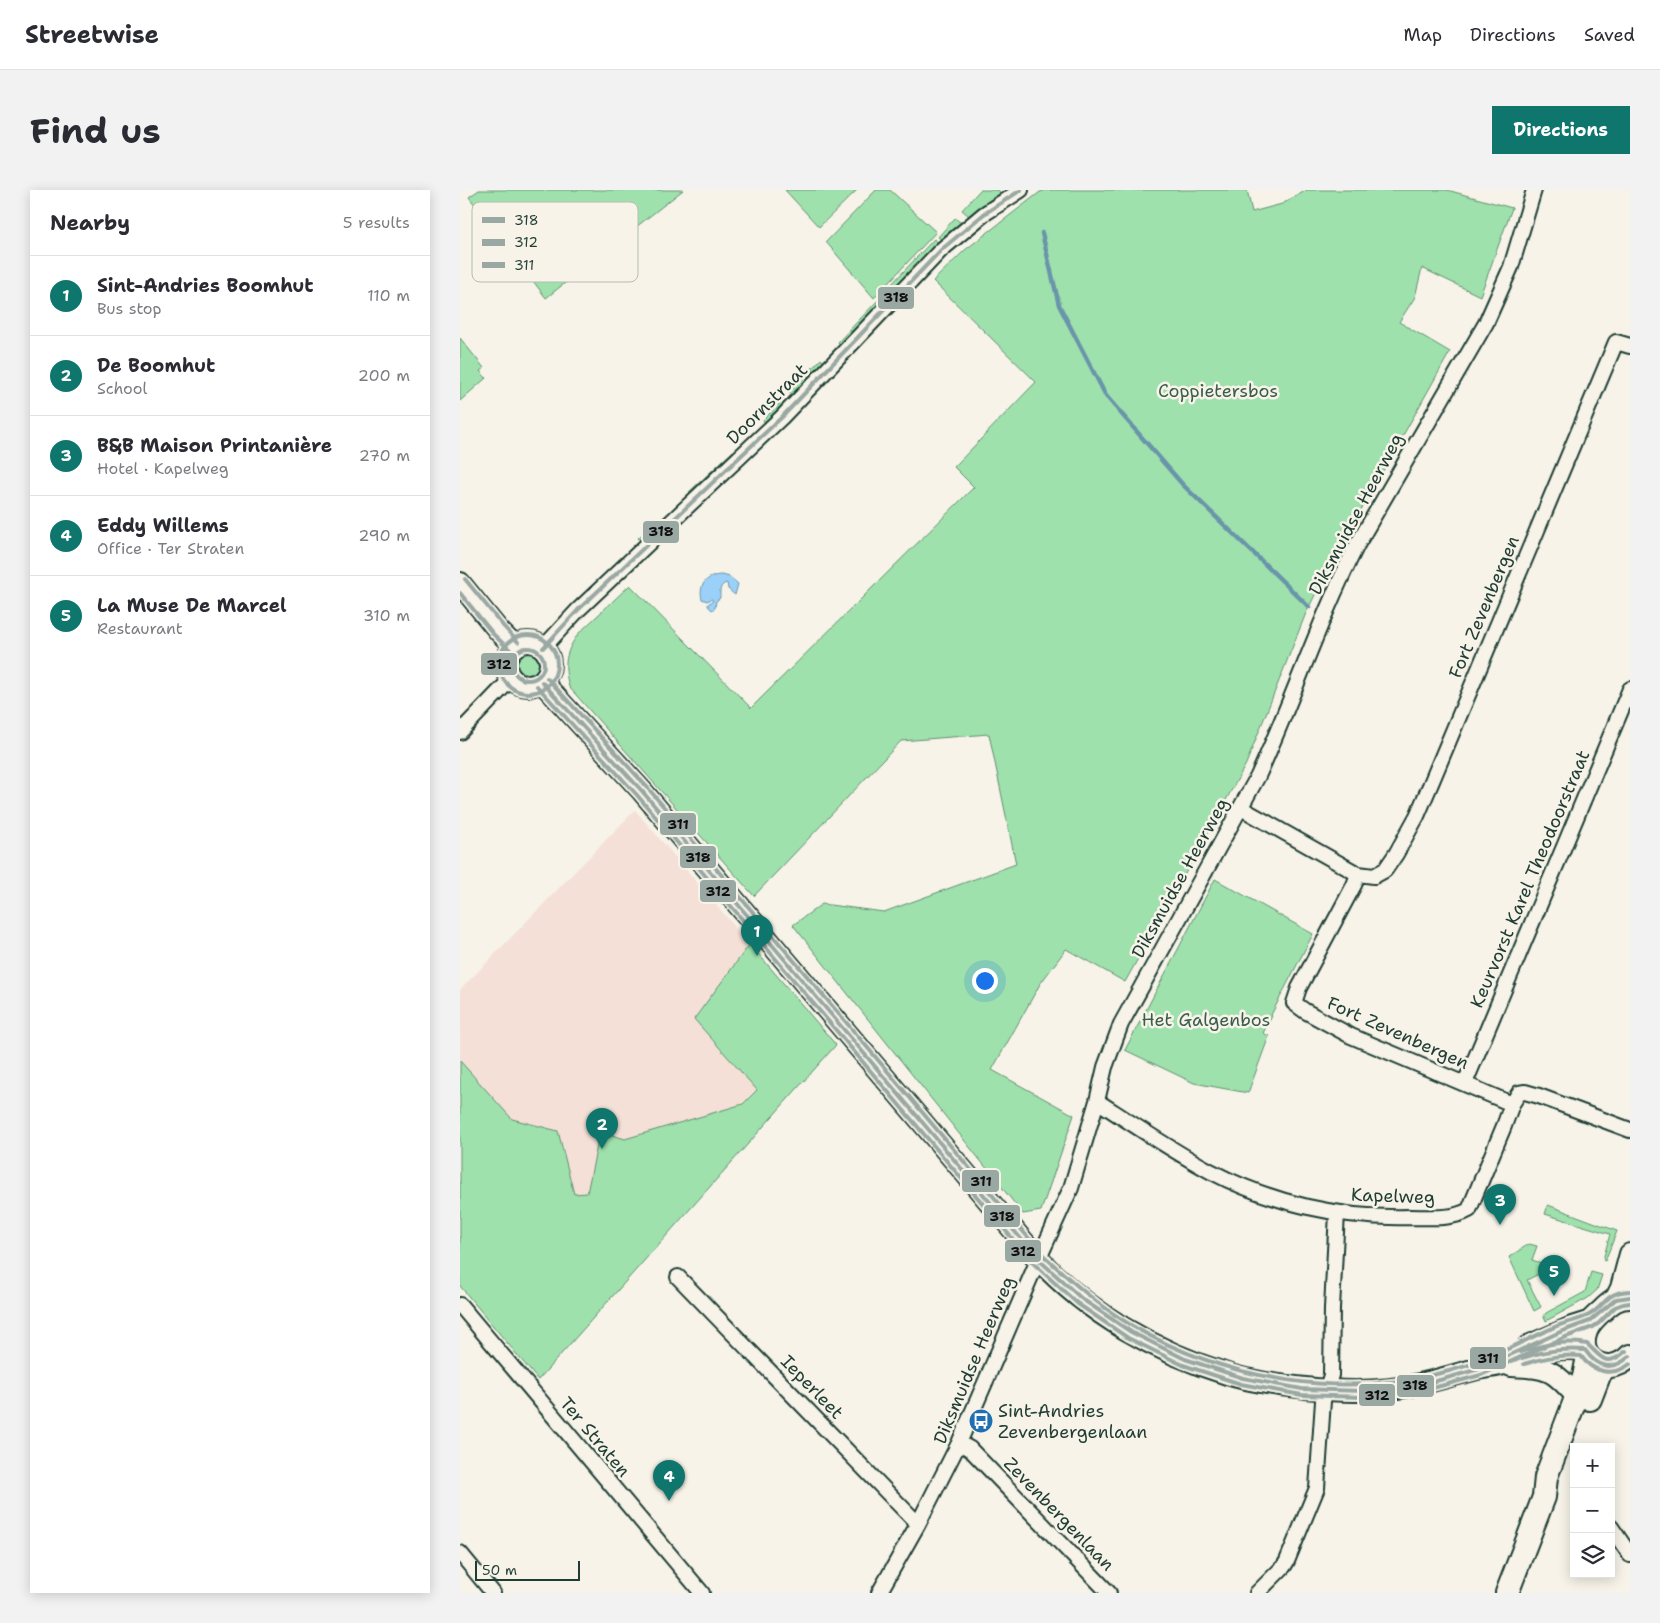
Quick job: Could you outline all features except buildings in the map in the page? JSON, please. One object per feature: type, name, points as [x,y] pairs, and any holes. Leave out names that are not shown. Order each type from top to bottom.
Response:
[{"type":"main road","points":[[1544,1497],[1558,1482],[1599,1375],[1593,1358],[1583,1342],[1584,1336],[1591,1321],[1623,1298]]},
{"type":"main road","points":[[1593,1358],[1617,1366],[1630,1356]]},
{"type":"main road","points":[[1507,1593],[1544,1497],[1546,1477],[1593,1358]]},
{"type":"street","name":"Doornstraat","points":[[543,648],[578,610],[782,417],[942,250],[984,214],[1020,190]]},
{"type":"street","name":"Diksmuidse Heerweg","points":[[879,1593],[918,1524],[960,1443],[1038,1259],[1071,1188],[1105,1067],[1121,1024],[1258,776],[1277,734],[1319,627],[1341,577],[1368,525],[1486,322],[1517,250],[1534,190]]},
{"type":"street","name":"Fort Zevenbergen","points":[[1512,1104],[1351,1036],[1294,1003],[1298,988],[1354,885],[1358,874],[1374,876],[1385,870],[1417,816],[1616,342],[1630,346]]},
{"type":"street","points":[[460,583],[499,631],[514,646]]},
{"type":"street","points":[[528,642],[536,643],[543,648],[548,655],[550,664],[548,674],[542,682],[535,686],[526,686],[518,684],[511,679],[506,670],[506,662],[508,653],[514,646],[528,642]]},
{"type":"street","points":[[460,732],[511,679]]},
{"type":"street","points":[[542,682],[642,791],[1038,1259],[1053,1276],[1091,1308],[1141,1339],[1185,1359],[1228,1375],[1279,1385],[1327,1390],[1368,1392],[1404,1388],[1501,1365],[1552,1350],[1593,1358]]},
{"type":"street","name":"Keurvorst Karel Theodoorstraat","points":[[1465,1084],[1630,689]]},
{"type":"street","points":[[1241,808],[1358,874]]},
{"type":"street","points":[[1512,1104],[1519,1093],[1531,1093],[1630,1130]]},
{"type":"street","name":"Kapelweg","points":[[1097,1101],[1211,1172],[1273,1197],[1337,1213],[1418,1217],[1450,1216],[1462,1214],[1469,1210],[1512,1104]]},
{"type":"street","points":[[1256,1593],[1287,1561],[1317,1488],[1322,1401],[1331,1375],[1337,1213]]},
{"type":"street","points":[[1623,1298],[1621,1288],[1630,1254]]},
{"type":"street","name":"Ieperleet","points":[[678,1277],[918,1524]]},
{"type":"street","name":"Ter Straten","points":[[460,1305],[702,1593]]},
{"type":"street","points":[[1478,1369],[1572,1327],[1591,1321]]},
{"type":"street","points":[[1501,1365],[1540,1367],[1554,1373],[1577,1397]]},
{"type":"street","name":"Zevenbergenlaan","points":[[960,1443],[970,1449],[1109,1593]]},
{"type":"street","points":[[1615,1533],[1630,1555]]},
{"type":"street","points":[[460,1553],[493,1593]]},
{"type":"shaded area","points":[[635,810],[836,1045],[538,1380],[460,1286],[460,990]]},
{"type":"green space","points":[[479,190],[683,190],[638,225],[638,202],[473,202],[469,197]]},
{"type":"green space","points":[[785,190],[857,190],[819,227]]},
{"type":"green space","points":[[876,190],[890,190],[936,232],[874,298],[826,242]]},
{"type":"green space","points":[[980,190],[998,190],[1001,193],[969,216],[962,210]]},
{"type":"green space","name":"Coppietersbos","points":[[1046,190],[1247,190],[1252,212],[1282,204],[1307,190],[1447,190],[1512,208],[1480,296],[1422,268],[1415,297],[1399,322],[1450,352],[1331,563],[1306,613],[1246,764],[1125,982],[1066,949],[1040,984],[992,1070],[1074,1115],[1041,1211],[1023,1214],[793,925],[822,904],[884,912],[1016,864],[989,734],[901,741],[754,896],[569,687],[566,665],[568,652],[579,633],[630,585],[751,708],[974,487],[954,467],[1036,382],[933,281],[965,250],[1040,192]]},
{"type":"green space","points":[[955,218],[961,223],[942,240],[938,237]]},
{"type":"green space","points":[[934,239],[939,243],[893,290],[889,287]]},
{"type":"green space","points":[[534,282],[566,282],[546,298]]},
{"type":"green space","points":[[881,297],[884,300],[840,345],[838,342]]},
{"type":"green space","points":[[460,338],[484,368],[480,371],[486,378],[460,401]]},
{"type":"green space","points":[[821,359],[824,362],[793,395],[789,392]]},
{"type":"green space","points":[[782,401],[784,404],[765,423],[763,420]]},
{"type":"green space","points":[[733,451],[735,453],[692,494],[689,492]]},
{"type":"green space","points":[[660,518],[663,521],[641,542],[638,538]]},
{"type":"green space","points":[[528,650],[538,654],[542,664],[538,674],[528,678],[518,674],[514,664],[518,654]]},
{"type":"green space","name":"Het Galgenbos","points":[[1215,879],[1313,934],[1263,1033],[1269,1036],[1248,1093],[1194,1083],[1125,1050]]},
{"type":"green space","points":[[750,944],[836,1045],[538,1380],[460,1286],[460,1061],[512,1119],[558,1131],[574,1194],[587,1193],[600,1131],[625,1139],[743,1104],[757,1090],[694,1019]]},
{"type":"green space","points":[[1548,1205],[1617,1231],[1605,1261],[1603,1260],[1610,1234],[1545,1214]]},
{"type":"green space","points":[[1529,1244],[1537,1246],[1532,1260],[1547,1265],[1549,1259],[1554,1260],[1552,1267],[1527,1280],[1541,1307],[1534,1311],[1509,1257]]},
{"type":"green space","points":[[1591,1272],[1602,1275],[1597,1290],[1588,1298],[1546,1321],[1544,1316],[1546,1313],[1585,1292]]},
{"type":"water","points":[[722,575],[730,577],[738,584],[735,595],[728,589],[727,583],[724,584],[720,589],[720,598],[716,601],[715,608],[712,610],[708,604],[713,601],[712,599],[707,601],[702,599],[701,589],[708,579]]},
{"type":"waterway","points":[[1042,233],[1059,305],[1106,396],[1183,485],[1309,607]]},
{"type":"transit line","name":"318","points":[[543,648],[578,610],[782,417],[941,250],[984,214],[1021,190]]},
{"type":"transit line","name":"311","points":[[465,579],[518,642]]},
{"type":"transit line","name":"312","points":[[460,593],[494,635],[510,650]]},
{"type":"transit line","name":"312","points":[[528,635],[544,640],[552,648],[557,664],[552,680],[544,688],[528,693],[512,688],[504,680],[499,664],[504,648],[512,640],[528,635]]},
{"type":"transit line","name":"311","points":[[528,648],[534,649],[539,653],[543,658],[544,664],[543,670],[539,675],[534,679],[528,680],[522,679],[517,675],[513,670],[512,664],[513,658],[517,653],[522,649],[528,648]]},
{"type":"transit line","name":"311","points":[[547,678],[647,787],[1043,1255],[1075,1284],[1134,1327],[1170,1346],[1208,1361],[1247,1372],[1287,1380],[1328,1384],[1369,1384],[1409,1380],[1478,1362],[1557,1326],[1589,1315],[1611,1296],[1630,1291]]},
{"type":"transit line","name":"318","points":[[542,682],[642,791],[1038,1259],[1082,1299],[1131,1332],[1185,1359],[1243,1378],[1302,1389],[1362,1391],[1422,1385],[1479,1369],[1560,1332],[1590,1321],[1616,1299],[1630,1297]]},
{"type":"transit line","name":"312","points":[[537,686],[637,795],[1033,1263],[1078,1304],[1128,1338],[1183,1365],[1241,1384],[1302,1395],[1362,1397],[1422,1391],[1481,1375],[1563,1338],[1593,1327],[1615,1307],[1630,1303]]},
{"type":"transit line","name":"311","points":[[1520,1352],[1553,1344],[1578,1343],[1587,1344],[1600,1357],[1608,1360],[1626,1351]]},
{"type":"transit line","name":"318","points":[[1522,1358],[1553,1351],[1585,1350],[1600,1364],[1612,1366],[1630,1356]]},
{"type":"transit line","name":"312","points":[[1524,1364],[1552,1357],[1567,1356],[1581,1356],[1591,1366],[1610,1372],[1617,1371],[1630,1364]]},
{"type":"place","name":"Sint-Andries Boomhut","points":[[757,956]]},
{"type":"place","name":"De Boomhut","points":[[602,1149]]},
{"type":"place","name":"B&B Maison Printanière","points":[[1500,1225]]},
{"type":"place","name":"La Muse De Marcel","points":[[1554,1296]]},
{"type":"place","name":"Sint-Andries Zevenbergenlaan","points":[[981,1421]]},
{"type":"place","name":"Eddy Willems","points":[[669,1501]]}]
